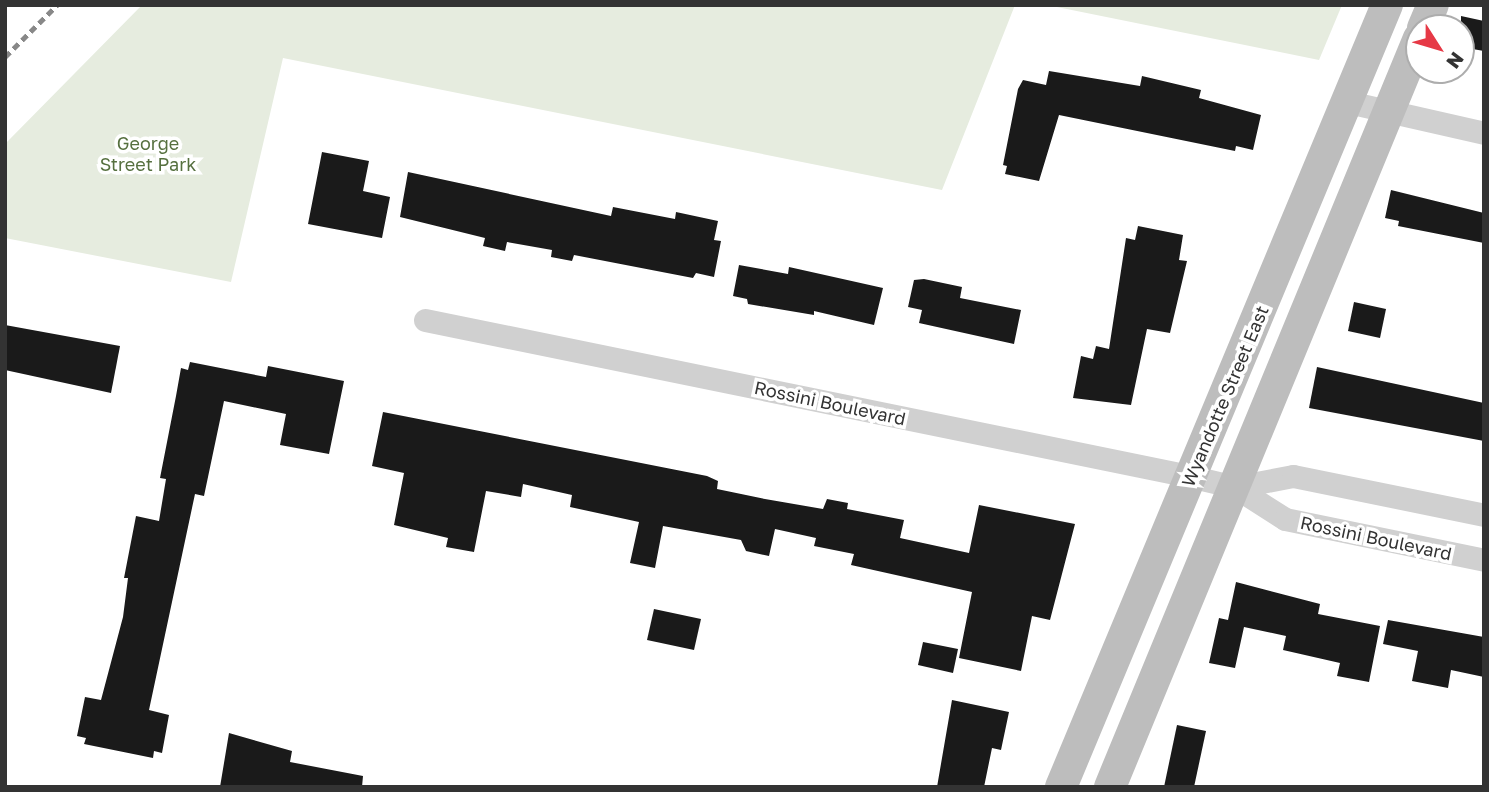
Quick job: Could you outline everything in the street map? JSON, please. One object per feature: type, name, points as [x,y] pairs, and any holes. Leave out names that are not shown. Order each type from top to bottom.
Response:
[{"type":"main road","name":"Wyandotte Street East","points":[[1061,787],[1387,5]]},
{"type":"main road","points":[[1110,787],[1405,71]]},
{"type":"street","points":[[1348,102],[1484,134]]},
{"type":"street","name":"Rossini Boulevard","points":[[425,320],[1189,476],[1235,487],[1285,519],[1484,560]]},
{"type":"street","name":"Rossini Boulevard","points":[[1235,487],[1293,476],[1484,515]]},
{"type":"green space","name":"George Street Park","points":[[142,5],[1015,5],[942,190],[283,58],[231,282],[5,238],[5,144]]},
{"type":"green space","points":[[1047,5],[1342,5],[1319,60]]},
{"type":"building","points":[[1475,19],[1484,21],[1484,51],[1475,49]]},
{"type":"building","points":[[1049,71],[1140,86],[1142,76],[1201,90],[1199,98],[1261,115],[1253,150],[1236,146],[1235,151],[1059,115],[1039,181],[1005,174],[1007,166],[1003,165],[1018,89],[1023,80],[1046,85]]},
{"type":"building","points":[[322,152],[369,161],[363,191],[390,197],[382,238],[308,224]]},
{"type":"building","points":[[408,172],[611,216],[613,207],[675,219],[676,212],[718,221],[714,240],[721,241],[714,277],[696,273],[693,278],[574,255],[572,261],[551,257],[552,250],[507,242],[505,251],[483,246],[485,238],[400,217]]},
{"type":"building","points":[[1391,190],[1484,213],[1484,243],[1398,226],[1399,221],[1385,218]]},
{"type":"building","points":[[1138,226],[1183,235],[1179,260],[1187,261],[1170,333],[1147,329],[1131,405],[1073,398],[1081,356],[1093,359],[1096,346],[1109,349],[1126,238],[1135,240]]},
{"type":"building","points":[[739,265],[788,274],[789,267],[883,288],[874,325],[814,311],[814,315],[748,304],[747,299],[733,296]]},
{"type":"building","points":[[924,279],[962,287],[960,298],[1021,310],[1014,344],[919,323],[922,310],[908,307],[914,280]]},
{"type":"building","points":[[1354,302],[1386,309],[1380,338],[1348,331]]},
{"type":"building","points":[[5,325],[120,346],[111,393],[5,370]]},
{"type":"building","points":[[190,362],[266,377],[268,366],[344,381],[329,454],[280,445],[286,414],[224,401],[204,496],[195,494],[149,710],[169,715],[162,753],[154,751],[153,758],[84,744],[86,738],[77,736],[85,697],[101,700],[123,617],[128,578],[124,578],[136,516],[159,521],[166,479],[160,478],[181,368],[188,370]]},
{"type":"building","points":[[1317,367],[1484,403],[1484,441],[1309,408]]},
{"type":"building","points":[[383,412],[707,476],[718,481],[717,489],[765,499],[823,509],[827,499],[848,503],[847,509],[904,520],[900,538],[969,553],[979,505],[1075,524],[1050,620],[1032,616],[1021,671],[959,658],[972,592],[851,565],[854,554],[814,546],[816,538],[775,529],[769,556],[746,551],[741,540],[663,526],[655,568],[630,563],[639,522],[570,507],[572,495],[523,484],[521,497],[486,491],[474,552],[446,547],[448,538],[394,525],[404,473],[372,466]]},
{"type":"building","points":[[1236,582],[1320,604],[1318,614],[1380,626],[1369,682],[1337,676],[1340,663],[1283,650],[1286,636],[1244,627],[1235,668],[1209,663],[1219,618],[1228,620]]},
{"type":"building","points":[[654,609],[701,619],[694,650],[647,640]]},
{"type":"building","points":[[1388,620],[1484,637],[1484,677],[1451,670],[1448,688],[1412,681],[1418,651],[1383,644]]},
{"type":"building","points":[[923,642],[958,649],[953,673],[918,665]]},
{"type":"building","points":[[952,700],[1009,712],[1001,750],[992,748],[984,787],[937,787]]},
{"type":"building","points":[[1177,725],[1206,731],[1194,787],[1164,787]]},
{"type":"building","points":[[229,733],[292,751],[290,762],[363,776],[362,787],[220,787]]},
{"type":"railway","points":[[5,57],[57,5]]}]
